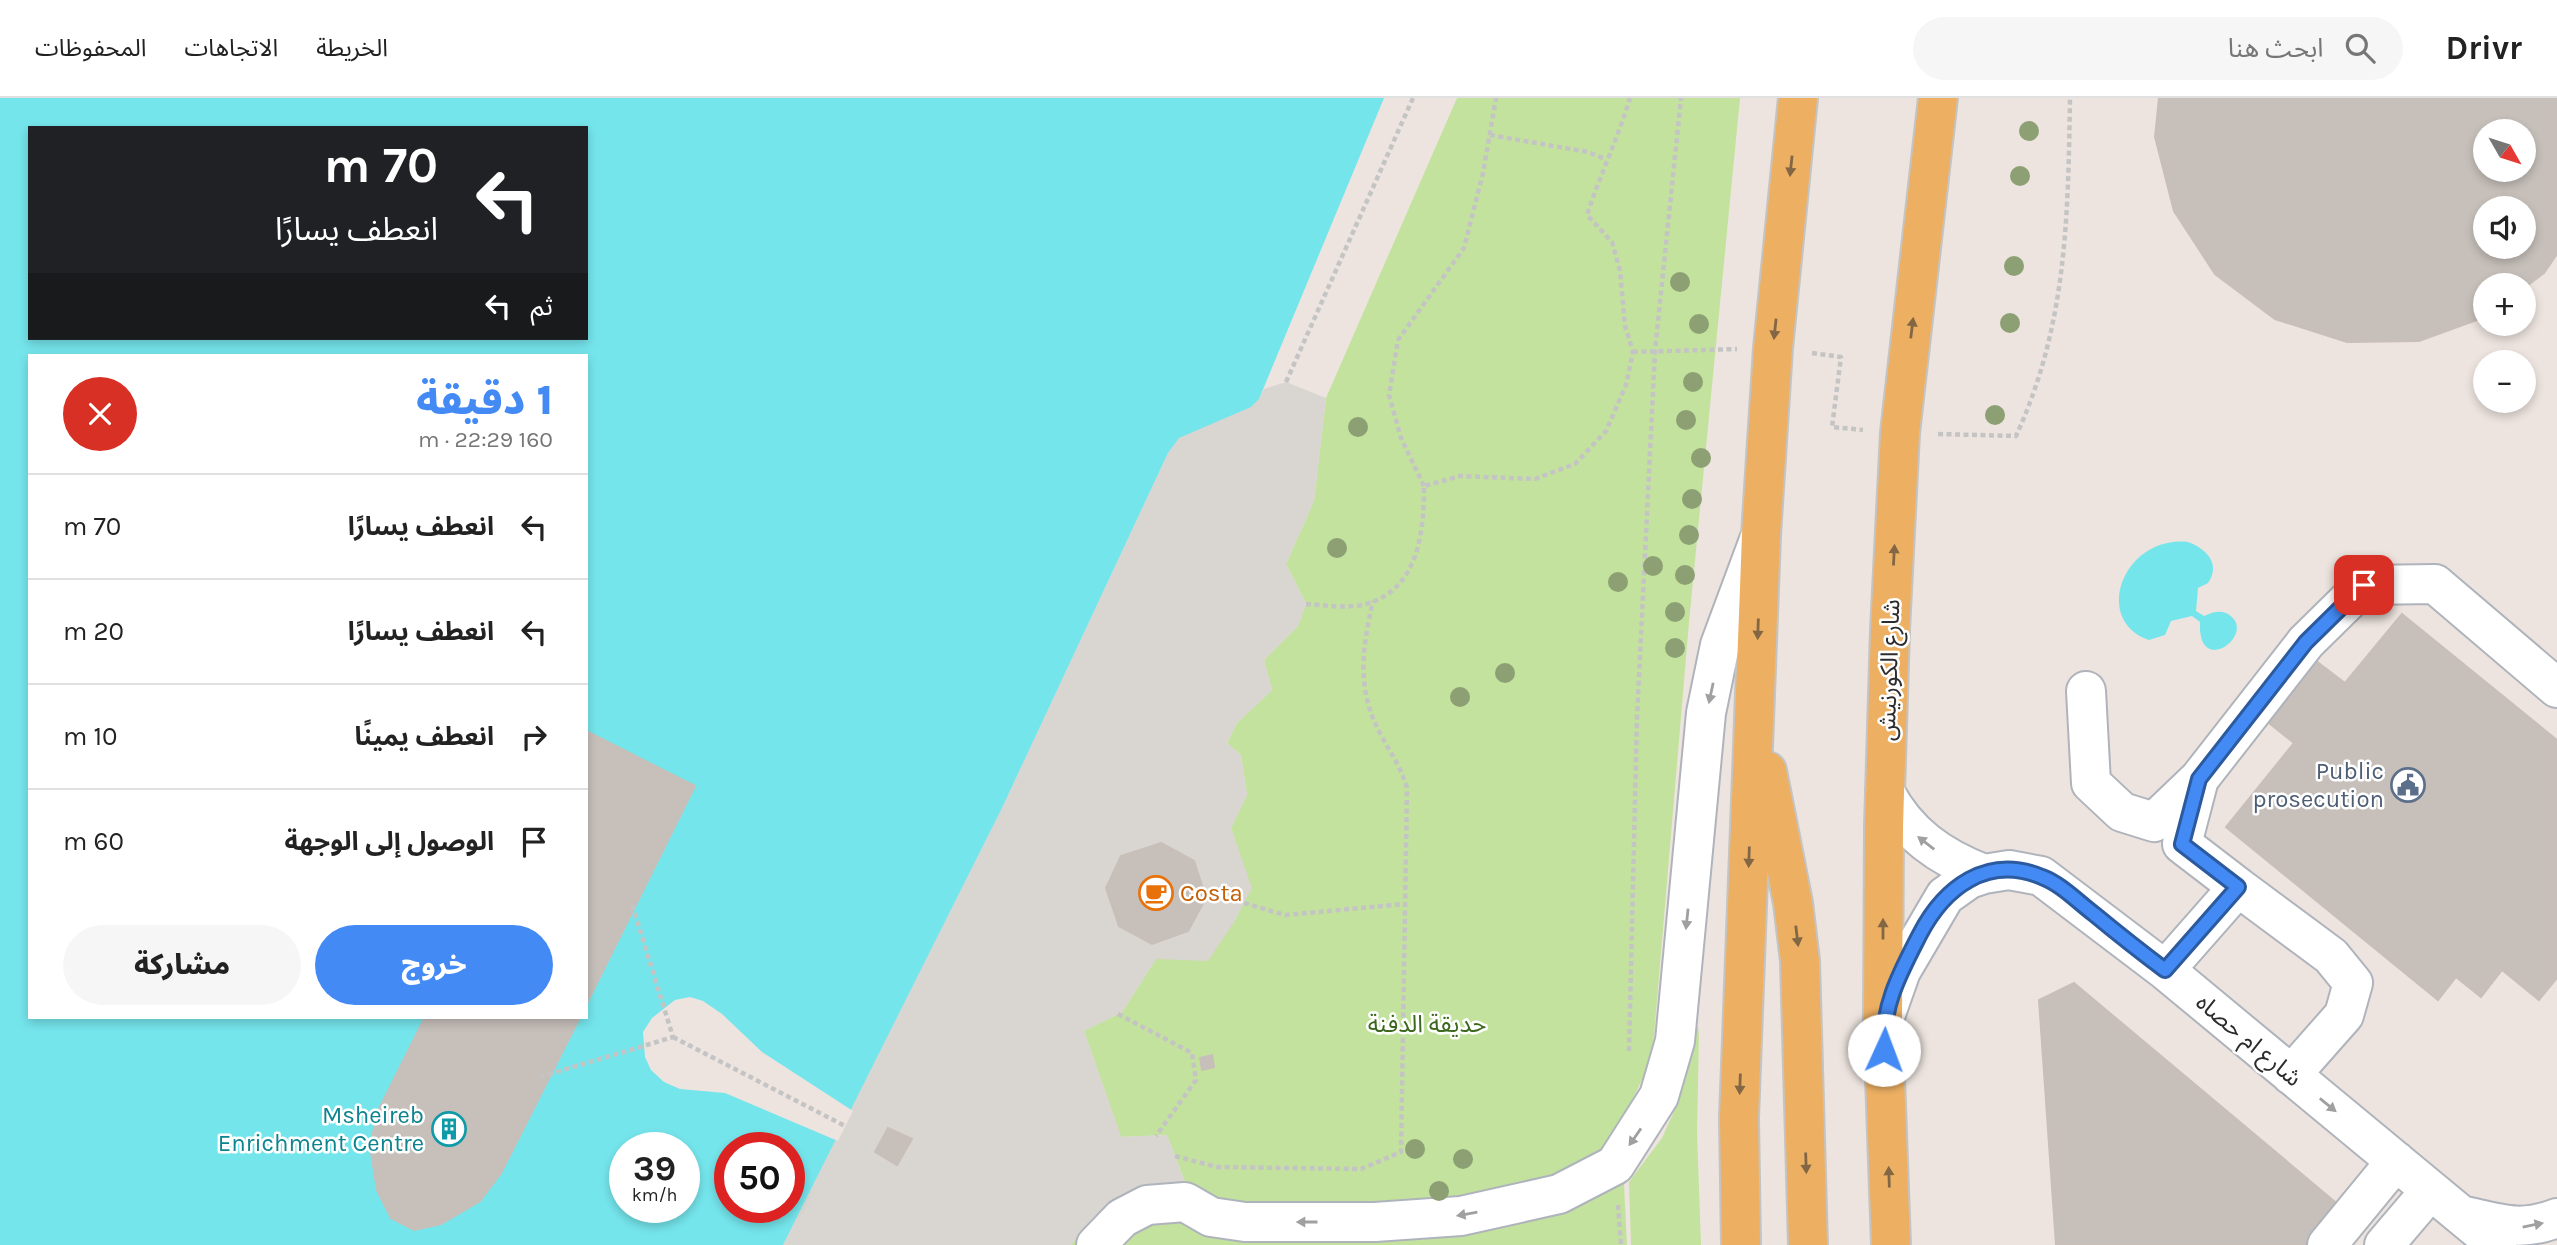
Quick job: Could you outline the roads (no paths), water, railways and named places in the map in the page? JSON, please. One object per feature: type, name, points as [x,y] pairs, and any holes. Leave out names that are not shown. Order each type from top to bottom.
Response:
[{"type":"main road","points":[[1741,1245],[1739,1118],[1761,535],[1773,348],[1798,98]]},
{"type":"main road","name":"شارع الكورنيش","points":[[1891,1245],[1883,1022],[1885,792],[1900,433],[1938,98]]},
{"type":"main road","points":[[1755,725],[1781,840],[1800,961],[1808,1245]]},
{"type":"street","points":[[1096,1245],[1122,1218],[1147,1205],[1185,1202],[1212,1217],[1245,1222],[1375,1222],[1461,1216],[1559,1194],[1615,1165],[1647,1120],[1667,1077],[1675,1041],[1706,713],[1720,645],[1761,535]]},
{"type":"street","points":[[2168,833],[2199,779],[2306,642],[2364,585],[2435,584],[2557,688]]},
{"type":"street","points":[[2086,691],[2091,783],[2122,812],[2168,833],[2331,956],[2353,983],[2344,1015],[2291,1075]]},
{"type":"street","name":"شارع ام حصاه","points":[[1885,792],[1903,820],[1926,843],[1953,862],[1984,874]]},
{"type":"street","name":"شارع ام حصاه","points":[[1883,1022],[1902,971],[1936,908],[1955,887],[1984,874],[2009,870],[2041,876],[2165,970],[2497,1245]]},
{"type":"street","points":[[2165,970],[2238,887]]},
{"type":"street","points":[[2327,1245],[2396,1161]]},
{"type":"street","points":[[2384,1245],[2430,1191]]},
{"type":"street","points":[[2460,1214],[2517,1227],[2536,1226],[2557,1218]]},
{"type":"water","points":[[0,98],[1384,98],[1259,399],[1251,407],[1179,438],[1168,453],[1002,808],[805,1201],[805,1132],[714,1132],[714,1223],[794,1223],[783,1245],[0,1245]]},
{"type":"water","points":[[2188,542],[2206,553],[2213,570],[2208,583],[2198,588],[2196,611],[2204,616],[2223,612],[2235,621],[2237,630],[2233,639],[2216,650],[2208,648],[2202,639],[2200,622],[2192,616],[2171,621],[2165,635],[2149,640],[2131,630],[2122,615],[2119,598],[2123,581],[2132,565],[2147,552],[2166,543]]},
{"type":"place","name":"Public prosecution","points":[[2408,785]]},
{"type":"place","name":"Costa","points":[[1156,893]]},
{"type":"place","name":"Msheireb Enrichment Centre","points":[[449,1129]]},
{"type":"park label","name":"حديقة الدفنة","points":[[1427,1024]]}]
